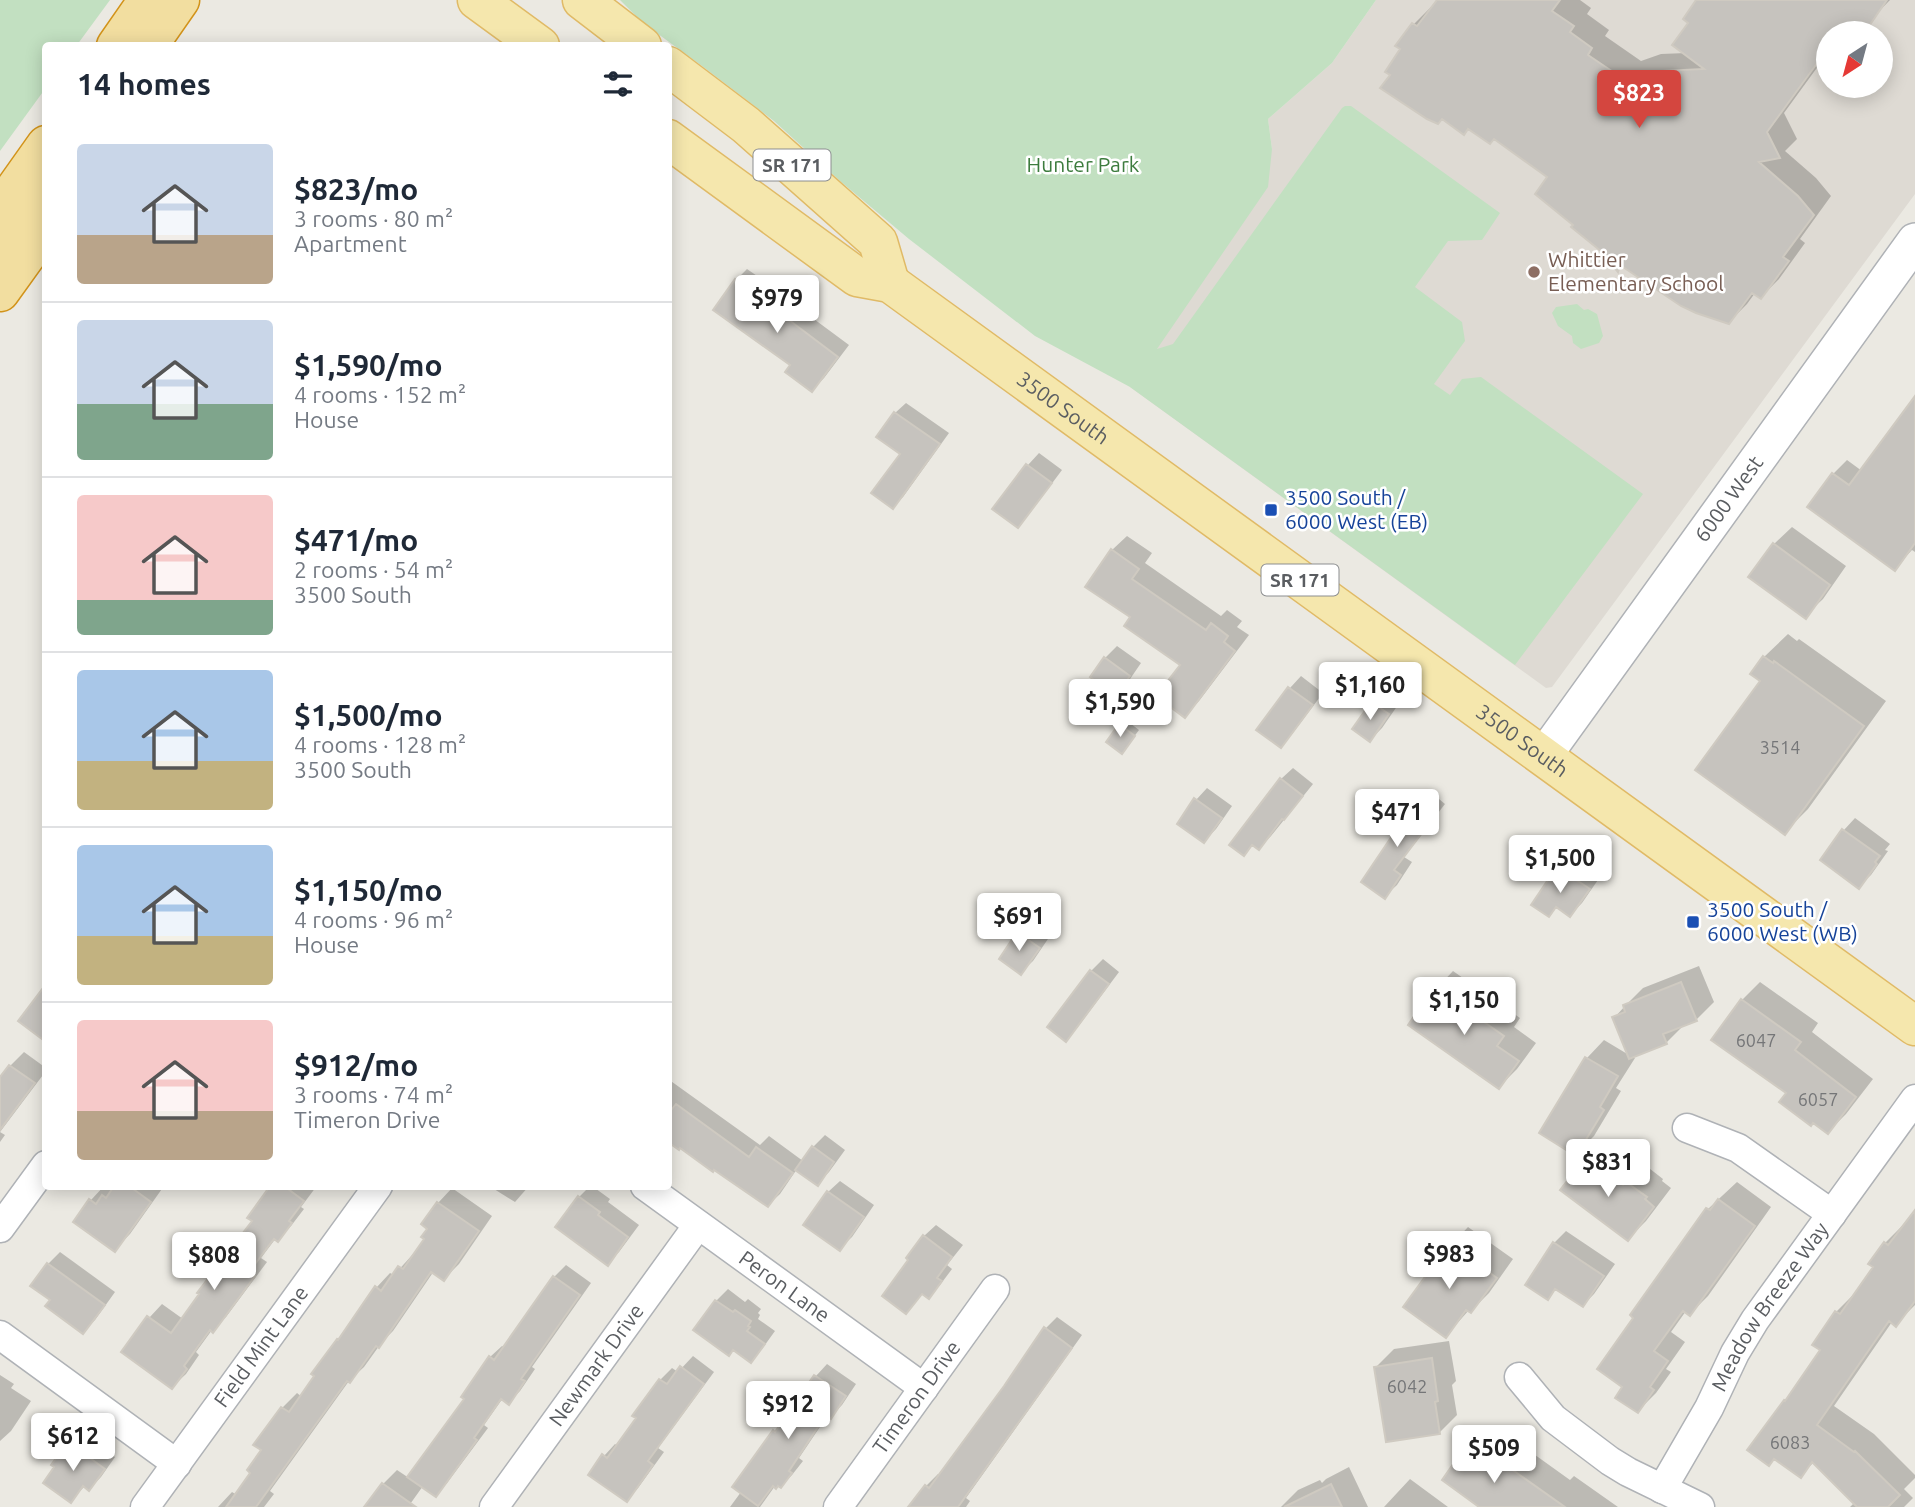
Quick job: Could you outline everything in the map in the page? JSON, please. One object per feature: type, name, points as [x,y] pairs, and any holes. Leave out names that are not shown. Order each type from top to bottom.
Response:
[{"type":"highway","points":[[119,42],[148,0]]},
{"type":"highway","points":[[151,42],[180,0]]},
{"type":"highway","points":[[177,42],[206,0]]},
{"type":"highway","points":[[0,210],[42,151]]},
{"type":"highway","points":[[0,255],[42,197]]},
{"type":"highway","points":[[0,292],[42,234]]},
{"type":"main road","points":[[477,0],[535,42]]},
{"type":"main road","points":[[582,0],[637,42]]},
{"type":"main road","name":"SR 171","points":[[672,69],[746,125],[878,242],[890,283]]},
{"type":"main road","name":"3500 South","points":[[672,142],[857,277],[890,283],[1915,1026]]},
{"type":"street","name":"6000 West","points":[[1543,757],[1915,241]]},
{"type":"street","name":"Meadow Breeze Way","points":[[1662,1489],[1709,1408],[1743,1339],[1915,1099]]},
{"type":"street","points":[[1687,1128],[1727,1143],[1749,1155],[1832,1214]]},
{"type":"street","points":[[0,1228],[42,1170]]},
{"type":"street","name":"Field Mint Lane","points":[[145,1507],[375,1190]]},
{"type":"street","name":"Peron Lane","points":[[650,1190],[924,1388]]},
{"type":"street","name":"Newmark Drive","points":[[494,1507],[698,1225]]},
{"type":"street","name":"Timeron Drive","points":[[838,1507],[995,1289]]},
{"type":"street","points":[[0,1335],[177,1464]]},
{"type":"street","points":[[1519,1377],[1561,1425],[1619,1467],[1700,1507]]},
{"type":"shaded area","name":"Whittier Elementary School","points":[[1376,0],[1915,0],[1915,194],[1552,687],[1546,688],[1130,387],[1272,149],[1268,119],[1332,63]]},
{"type":"green space","points":[[0,0],[110,0],[79,42],[42,42],[42,93],[0,151]]},
{"type":"green space","name":"Hunter Park","points":[[620,0],[1376,0],[1332,63],[1268,119],[1272,149],[1268,187],[1157,349],[1173,344],[1342,108],[1351,106],[1500,213],[1482,240],[1448,241],[1415,287],[1462,322],[1465,341],[1434,384],[1450,395],[1462,379],[1481,377],[1643,494],[1515,665],[1130,387],[1035,336],[909,239],[774,121],[672,42],[643,23]]},
{"type":"green space","points":[[1577,304],[1584,310],[1588,309],[1597,314],[1603,336],[1599,343],[1581,349],[1573,343],[1572,336],[1558,326],[1552,313],[1556,307]]},
{"type":"building","points":[[1437,0],[1560,0],[1552,11],[1574,26],[1570,32],[1592,48],[1588,55],[1622,78],[1642,72],[1704,69],[1672,45],[1688,23],[1683,19],[1696,0],[1887,0],[1872,21],[1816,21],[1816,65],[1767,132],[1780,158],[1759,162],[1798,196],[1814,215],[1783,257],[1789,261],[1761,299],[1752,293],[1729,324],[1681,306],[1620,265],[1618,272],[1602,252],[1535,194],[1547,177],[1494,139],[1490,144],[1468,129],[1464,135],[1442,119],[1438,124],[1380,88],[1390,75],[1385,72],[1400,49],[1395,46],[1412,23],[1417,26]]},
{"type":"building","points":[[735,279],[838,357],[812,392],[785,372],[790,365],[713,310]]},
{"type":"building","points":[[1915,396],[1915,543],[1895,571],[1807,507],[1832,473],[1849,485]]},
{"type":"building","points":[[894,412],[940,444],[893,509],[871,493],[900,454],[876,437]]},
{"type":"building","points":[[1026,464],[1052,483],[1018,528],[992,509]]},
{"type":"building","points":[[1773,543],[1830,585],[1806,619],[1748,577]]},
{"type":"building","points":[[1111,549],[1139,569],[1132,579],[1206,630],[1211,623],[1228,636],[1224,642],[1235,651],[1185,718],[1156,696],[1180,665],[1124,626],[1130,617],[1085,587]]},
{"type":"building","points":[[1763,656],[1773,663],[1774,661],[1864,726],[1785,835],[1695,770],[1760,681],[1750,674]]},
{"type":"building","points":[[1104,657],[1130,676],[1116,696],[1090,677]]},
{"type":"building","points":[[1288,687],[1313,705],[1281,748],[1256,730]]},
{"type":"building","points":[[1371,702],[1389,714],[1370,742],[1352,729]]},
{"type":"building","points":[[1119,724],[1135,736],[1122,754],[1106,742]]},
{"type":"building","points":[[1280,778],[1303,796],[1259,850],[1252,845],[1244,856],[1229,845]]},
{"type":"building","points":[[1194,798],[1222,818],[1204,843],[1177,824]]},
{"type":"building","points":[[1414,800],[1435,816],[1394,870],[1401,875],[1385,899],[1361,882],[1396,830],[1392,828]]},
{"type":"building","points":[[1842,829],[1880,856],[1859,889],[1820,860]]},
{"type":"building","points":[[1554,871],[1566,879],[1569,875],[1590,889],[1570,917],[1556,907],[1549,917],[1531,905]]},
{"type":"building","points":[[1017,932],[1040,948],[1021,975],[999,959]]},
{"type":"building","points":[[1090,970],[1109,984],[1066,1042],[1047,1027]]},
{"type":"building","points":[[1681,982],[1697,1021],[1663,1034],[1667,1044],[1629,1059],[1612,1017],[1625,1012],[1623,1005]]},
{"type":"building","points":[[1434,987],[1504,1036],[1497,1046],[1519,1061],[1499,1089],[1408,1025]]},
{"type":"building","points":[[42,989],[42,1039],[18,1021]]},
{"type":"building","points":[[1741,999],[1801,1042],[1795,1050],[1856,1097],[1828,1134],[1813,1123],[1811,1126],[1779,1102],[1786,1093],[1711,1040]]},
{"type":"building","points":[[1585,1057],[1618,1076],[1600,1107],[1604,1110],[1576,1156],[1539,1133]]},
{"type":"building","points":[[9,1065],[35,1083],[0,1130],[0,1077]]},
{"type":"building","points":[[676,1104],[749,1157],[756,1147],[793,1173],[768,1207],[672,1145],[672,1109]]},
{"type":"building","points":[[812,1146],[834,1162],[818,1186],[795,1170]]},
{"type":"building","points":[[1586,1157],[1623,1185],[1626,1182],[1647,1197],[1645,1199],[1654,1207],[1628,1241],[1560,1190]]},
{"type":"building","points":[[111,1190],[134,1190],[151,1202],[115,1252],[73,1222],[89,1199],[96,1204],[102,1195],[106,1198]]},
{"type":"building","points":[[267,1190],[289,1190],[304,1201],[278,1242],[274,1239],[249,1272],[255,1276],[213,1333],[210,1330],[184,1366],[187,1369],[172,1389],[121,1352],[147,1316],[171,1333],[199,1294],[197,1293],[252,1221],[247,1218]]},
{"type":"building","points":[[827,1191],[864,1217],[840,1251],[803,1225]]},
{"type":"building","points":[[578,1196],[628,1237],[608,1266],[555,1227]]},
{"type":"building","points":[[1718,1199],[1755,1226],[1690,1316],[1683,1311],[1654,1351],[1668,1361],[1650,1387],[1654,1390],[1638,1413],[1615,1398],[1622,1387],[1597,1369],[1633,1318],[1630,1315],[1706,1208],[1710,1210]]},
{"type":"building","points":[[437,1202],[479,1231],[444,1281],[431,1272],[379,1348],[376,1346],[350,1383],[347,1381],[256,1507],[226,1507],[250,1473],[247,1470],[261,1450],[253,1445],[281,1407],[289,1412],[314,1376],[311,1374],[375,1286],[381,1291],[398,1266],[403,1269],[424,1239],[421,1237],[427,1229],[421,1224]]},
{"type":"building","points":[[1915,1210],[1915,1301],[1896,1327],[1889,1321],[1817,1425],[1855,1451],[1900,1495],[1888,1507],[1857,1507],[1812,1462],[1801,1478],[1774,1459],[1769,1466],[1747,1450],[1820,1350],[1812,1345],[1835,1311],[1840,1314],[1873,1267],[1868,1264],[1884,1242],[1888,1245]]},
{"type":"building","points":[[923,1235],[952,1257],[937,1278],[942,1281],[929,1299],[922,1294],[906,1314],[882,1296]]},
{"type":"building","points":[[1553,1242],[1604,1276],[1583,1307],[1555,1289],[1548,1300],[1525,1285]]},
{"type":"building","points":[[1449,1244],[1497,1278],[1471,1313],[1466,1310],[1446,1338],[1403,1307]]},
{"type":"building","points":[[47,1263],[105,1305],[83,1334],[45,1306],[50,1300],[30,1286]]},
{"type":"building","points":[[553,1276],[580,1295],[521,1379],[525,1381],[509,1405],[501,1399],[474,1438],[477,1440],[436,1497],[407,1477],[464,1399],[461,1397],[489,1356],[494,1360]]},
{"type":"building","points":[[715,1300],[751,1321],[747,1331],[765,1344],[751,1363],[733,1350],[729,1356],[693,1330]]},
{"type":"building","points":[[1044,1327],[1072,1348],[958,1507],[908,1507],[925,1485],[929,1488]]},
{"type":"building","points":[[1432,1358],[1440,1434],[1386,1442],[1374,1367]]},
{"type":"building","points":[[680,1366],[704,1384],[648,1461],[653,1465],[627,1502],[588,1475],[602,1454],[607,1458],[636,1418],[632,1416],[659,1379],[667,1384]]},
{"type":"building","points":[[814,1375],[846,1396],[831,1419],[826,1415],[789,1471],[792,1473],[781,1488],[778,1486],[776,1489],[773,1486],[758,1506],[732,1487],[773,1430],[775,1432]]},
{"type":"building","points":[[68,1442],[105,1469],[89,1491],[83,1486],[71,1503],[43,1483],[54,1467],[51,1465]]},
{"type":"building","points":[[1465,1447],[1495,1468],[1500,1461],[1565,1507],[1479,1507],[1442,1480]]},
{"type":"building","points":[[382,1483],[416,1507],[364,1507]]},
{"type":"building","points":[[1331,1484],[1342,1507],[1284,1507]]},
{"type":"place","name":"Whittier Elementary School","points":[[1534,272]]},
{"type":"place","name":"3500 South / 6000 West (EB)","points":[[1271,510]]},
{"type":"place","name":"3500 South / 6000 West (WB)","points":[[1693,922]]}]
